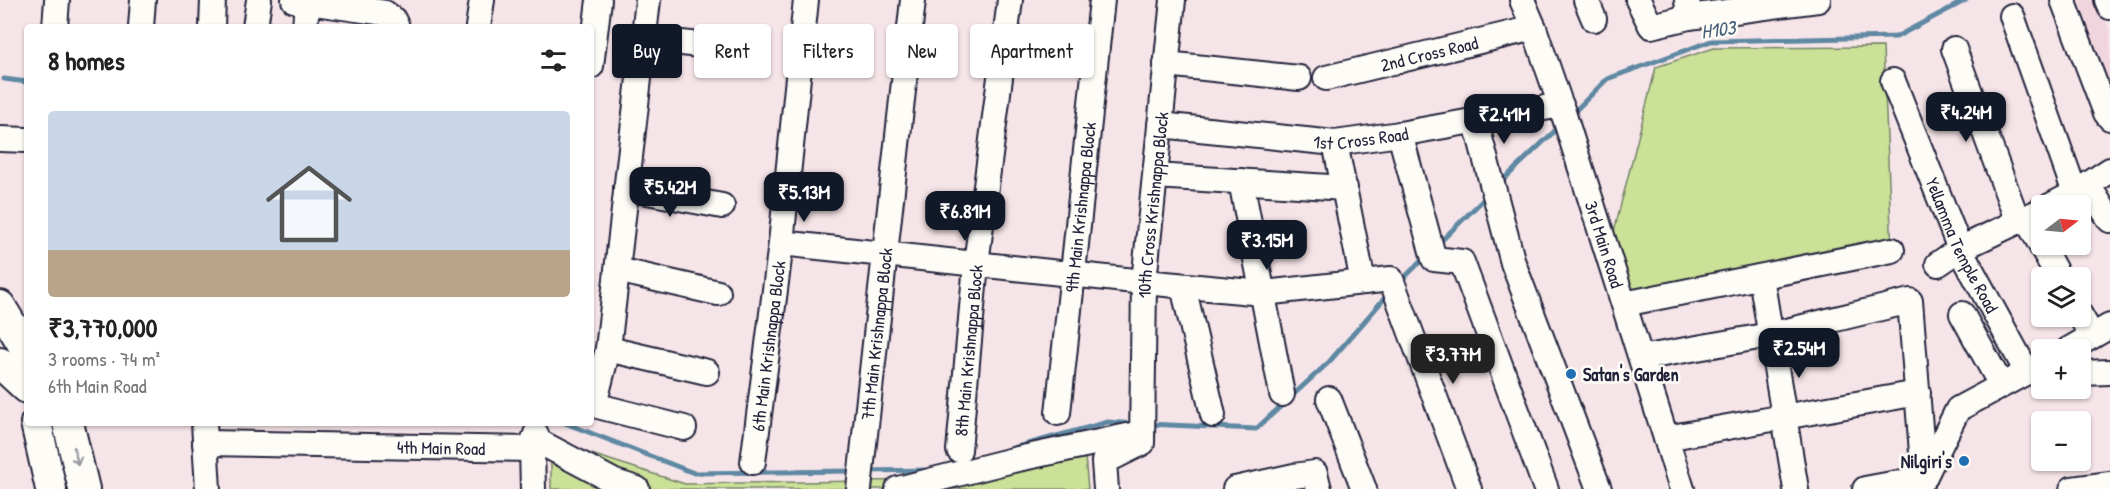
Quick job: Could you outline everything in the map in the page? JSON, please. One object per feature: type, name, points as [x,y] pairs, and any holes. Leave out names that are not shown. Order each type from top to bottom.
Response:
[{"type":"main road","points":[[0,306],[19,352],[24,374]]},
{"type":"main road","points":[[37,426],[51,489]]},
{"type":"main road","points":[[69,426],[84,489]]},
{"type":"street","points":[[55,24],[57,0]]},
{"type":"street","points":[[141,24],[143,0]]},
{"type":"street","points":[[212,24],[213,0]]},
{"type":"street","points":[[255,24],[259,0]]},
{"type":"street","points":[[478,24],[482,0]]},
{"type":"street","points":[[594,41],[599,0]]},
{"type":"street","points":[[646,24],[648,0]]},
{"type":"street","name":"6th Main Krishnappa Block","points":[[754,451],[781,243],[806,0]]},
{"type":"street","name":"7th Main Krishnappa Block","points":[[860,471],[913,0]]},
{"type":"street","name":"8th Main Krishnappa Block","points":[[959,450],[976,264],[1010,0]]},
{"type":"street","name":"9th Main Krishnappa Block","points":[[1058,413],[1102,0]]},
{"type":"street","name":"10th Cross Krishnappa Block","points":[[1142,420],[1144,282],[1173,0]]},
{"type":"street","name":"3rd Main Road","points":[[1522,0],[1564,115],[1682,489]]},
{"type":"street","points":[[1638,0],[1651,26],[1688,8],[1818,0]]},
{"type":"street","points":[[2063,0],[2110,118]]},
{"type":"street","points":[[2107,0],[2110,7]]},
{"type":"street","points":[[305,24],[301,1],[385,13],[393,18],[396,24]]},
{"type":"street","points":[[2012,16],[2081,189],[2110,220]]},
{"type":"street","name":"2nd Cross Road","points":[[1326,78],[1534,28]]},
{"type":"street","points":[[1954,48],[2028,216],[2054,267]]},
{"type":"street","points":[[1166,64],[1299,78]]},
{"type":"street","points":[[640,78],[608,349],[594,405],[684,428]]},
{"type":"street","name":"Yellamma Temple Road","points":[[1893,81],[1960,249],[2031,361]]},
{"type":"street","name":"1st Cross Road","points":[[1160,125],[1335,143],[1475,120],[1564,115]]},
{"type":"street","points":[[1475,120],[1513,263],[1599,489]]},
{"type":"street","points":[[1400,134],[1432,251],[1462,262],[1546,489]]},
{"type":"street","points":[[0,139],[24,140]]},
{"type":"street","points":[[1335,143],[1363,282]]},
{"type":"street","points":[[2070,195],[2110,170]]},
{"type":"street","points":[[1155,176],[1344,188]]},
{"type":"street","points":[[1241,181],[1282,394]]},
{"type":"street","points":[[627,188],[722,206]]},
{"type":"street","points":[[1938,264],[1960,249],[2028,216]]},
{"type":"street","points":[[781,243],[1072,275],[1263,293],[1363,282],[1394,287],[1469,489]]},
{"type":"street","points":[[1624,304],[1892,250]]},
{"type":"street","points":[[617,270],[718,293]]},
{"type":"street","points":[[1761,276],[1796,489]]},
{"type":"street","points":[[1183,286],[1213,415]]},
{"type":"street","points":[[1641,358],[1770,335],[1910,301],[1924,483]]},
{"type":"street","points":[[1962,314],[2001,386]]},
{"type":"street","points":[[2087,339],[2101,331]]},
{"type":"street","points":[[608,349],[707,372]]},
{"type":"street","points":[[2091,373],[2110,372]]},
{"type":"street","points":[[1924,483],[1958,409],[2031,373]]},
{"type":"street","points":[[1666,438],[1918,393]]},
{"type":"street","points":[[1329,399],[1364,489]]},
{"type":"street","points":[[898,489],[1012,460],[1142,420],[1142,443],[1104,462],[1106,489]]},
{"type":"street","points":[[204,433],[207,489]]},
{"type":"street","name":"4th Main Road","points":[[204,433],[535,437]]},
{"type":"street","points":[[533,489],[535,437],[615,482],[637,489]]},
{"type":"street","points":[[1235,489],[1294,476],[1317,481]]},
{"type":"street","points":[[1865,489],[1924,483]]},
{"type":"street","points":[[2072,489],[2110,484]]},
{"type":"shaded area","points":[[2065,0],[2096,0],[2110,31],[2110,107]]},
{"type":"green space","points":[[1883,47],[1892,250],[1627,300],[1611,243],[1656,67],[1714,48]]},
{"type":"green space","points":[[551,441],[685,484],[929,480],[1084,446],[1088,489],[551,489]]},
{"type":"waterway","name":"H103","points":[[1572,114],[1607,79],[1711,41],[1896,37],[1966,0]]},
{"type":"waterway","points":[[4,79],[24,82]]},
{"type":"waterway","name":"H103","points":[[1498,185],[1561,125]]},
{"type":"waterway","points":[[1438,244],[1487,196]]},
{"type":"waterway","points":[[1400,282],[1425,257]]},
{"type":"waterway","points":[[1148,424],[1256,429],[1329,362],[1389,293]]},
{"type":"waterway","points":[[1013,448],[1108,422],[1135,424]]},
{"type":"waterway","points":[[573,426],[694,473],[854,471]]},
{"type":"waterway","points":[[866,471],[932,470]]},
{"type":"place","name":"Satan's Garden","points":[[1571,374]]},
{"type":"place","name":"Nilgiri's","points":[[1964,461]]}]
